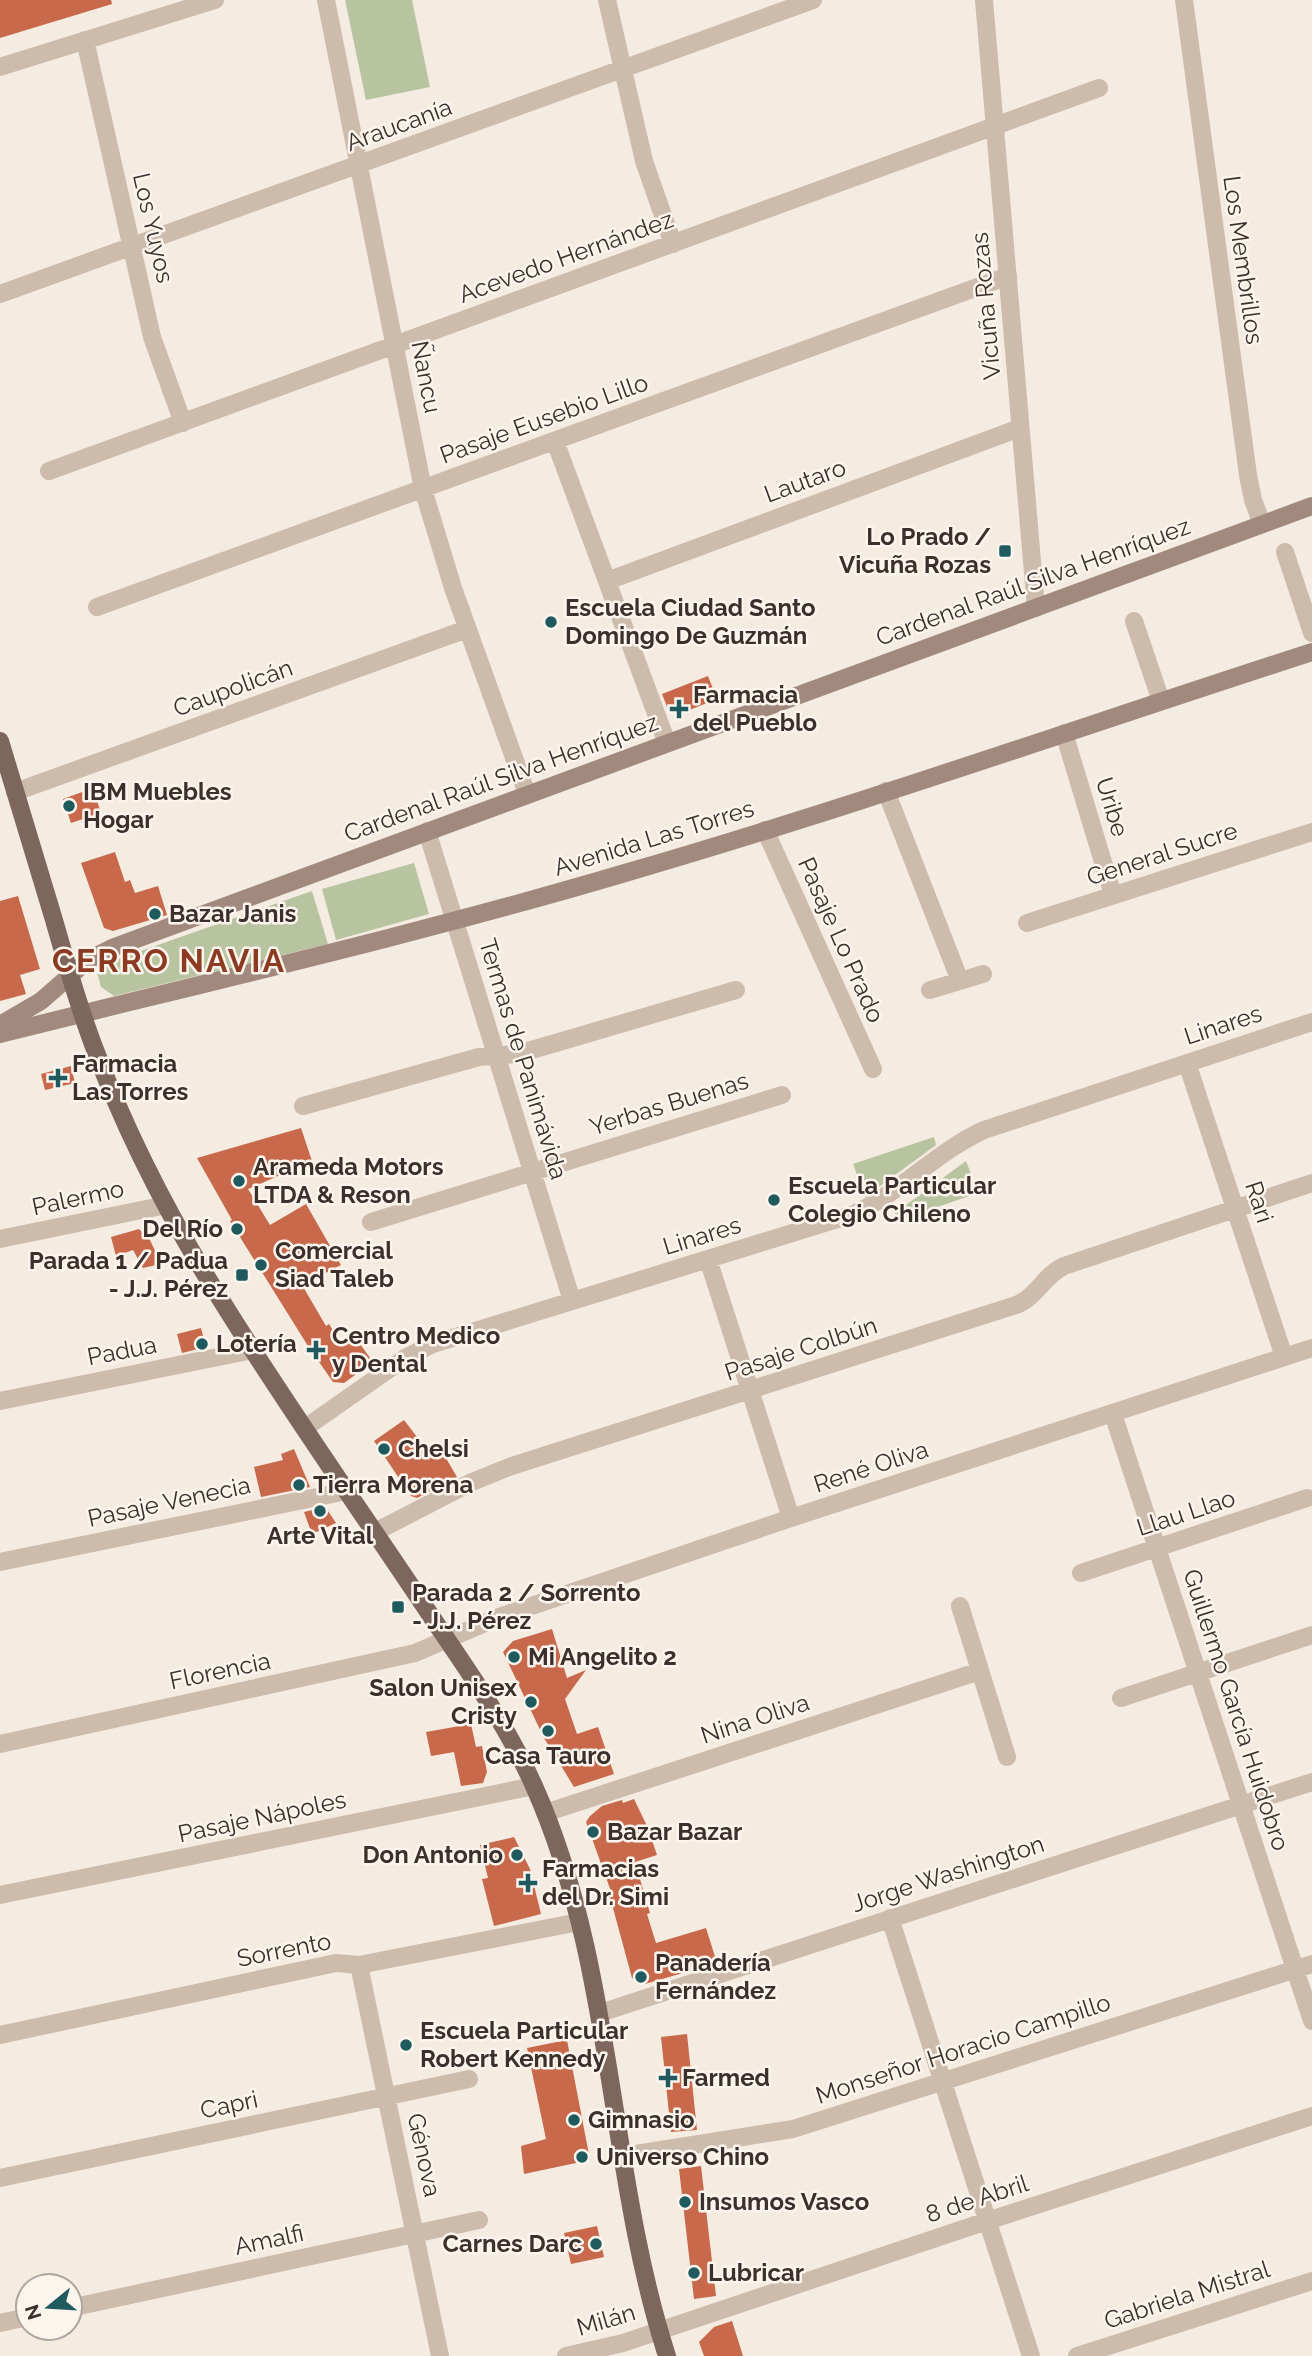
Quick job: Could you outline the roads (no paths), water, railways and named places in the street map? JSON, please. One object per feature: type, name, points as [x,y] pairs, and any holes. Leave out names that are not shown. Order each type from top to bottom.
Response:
[{"type":"main road","name":"Cardenal Raúl Silva Henríquez","points":[[0,1025],[41,1001],[88,960],[112,948],[1312,506]]},
{"type":"main road","name":"Avenida Las Torres","points":[[0,1034],[455,921],[625,873],[1312,652]]},
{"type":"main road","points":[[0,741],[82,1014],[112,1091],[166,1205],[253,1350],[448,1640],[506,1734],[534,1786],[579,1922],[600,2013],[643,2267],[667,2356]]},
{"type":"street","points":[[0,67],[215,0]]},
{"type":"street","name":"Ñancu","points":[[326,0],[423,489],[467,629],[527,794]]},
{"type":"street","points":[[607,0],[644,161],[673,244]]},
{"type":"street","name":"Araucanía","points":[[0,294],[813,0]]},
{"type":"street","name":"Vicuña Rozas","points":[[984,0],[1036,608]]},
{"type":"street","name":"Los Membrillos","points":[[1184,0],[1248,475],[1262,524]]},
{"type":"street","name":"Los Yuyos","points":[[85,40],[152,337],[183,423]]},
{"type":"street","name":"Acevedo Hernández","points":[[49,471],[1099,88]]},
{"type":"street","name":"Pasaje Eusebio Lillo","points":[[97,607],[1008,276]]},
{"type":"street","name":"Lautaro","points":[[607,581],[1020,428]]},
{"type":"street","points":[[555,441],[667,743]]},
{"type":"street","points":[[1285,552],[1312,633]]},
{"type":"street","points":[[1134,621],[1161,701]]},
{"type":"street","name":"Caupolicán","points":[[15,792],[467,629]]},
{"type":"street","name":"Uribe","points":[[1064,733],[1113,895]]},
{"type":"street","points":[[886,791],[960,981]]},
{"type":"street","name":"Pasaje Lo Prado","points":[[765,830],[873,1069]]},
{"type":"street","name":"Termas de Panimávida","points":[[427,831],[572,1301]]},
{"type":"street","name":"General Sucre","points":[[1027,923],[1312,832]]},
{"type":"street","points":[[930,990],[983,974]]},
{"type":"street","points":[[303,1106],[479,1057],[518,1055],[736,990]]},
{"type":"street","name":"Linares","points":[[305,1428],[418,1351],[447,1339],[854,1214],[875,1203],[952,1147],[984,1130],[1312,1022]]},
{"type":"street","name":"Rari","points":[[1188,1063],[1284,1357]]},
{"type":"street","name":"Yerbas Buenas","points":[[370,1222],[782,1096]]},
{"type":"street","name":"Pasaje Colbún","points":[[375,1532],[454,1491],[500,1471],[1016,1306],[1030,1298],[1049,1275],[1063,1266],[1312,1183]]},
{"type":"street","name":"Palermo","points":[[0,1239],[166,1205]]},
{"type":"street","points":[[708,1259],[791,1518]]},
{"type":"street","name":"René Oliva","points":[[448,1640],[499,1617],[791,1518],[1312,1348]]},
{"type":"street","name":"Padua","points":[[0,1401],[253,1350]]},
{"type":"street","name":"Guillermo García Huidobro","points":[[1113,1414],[1241,1805],[1304,1967],[1312,2021]]},
{"type":"street","name":"Pasaje Venecia","points":[[0,1562],[348,1491]]},
{"type":"street","name":"Llau Llao","points":[[1081,1573],[1307,1499]]},
{"type":"street","points":[[960,1606],[1007,1757]]},
{"type":"street","points":[[1121,1698],[1312,1635]]},
{"type":"street","name":"Florencia","points":[[0,1744],[406,1656],[448,1640]]},
{"type":"street","name":"Nina Oliva","points":[[545,1813],[980,1671]]},
{"type":"street","name":"Jorge Washington","points":[[600,2013],[1312,1782]]},
{"type":"street","name":"Pasaje Nápoles","points":[[0,1895],[534,1786]]},
{"type":"street","points":[[890,1919],[1031,2356]]},
{"type":"street","name":"Sorrento","points":[[0,2035],[335,1963],[359,1965],[579,1922]]},
{"type":"street","name":"Génova","points":[[359,1965],[440,2356]]},
{"type":"street","name":"Monseñor Horacio Campillo","points":[[623,2156],[793,2129],[1304,1967]]},
{"type":"street","name":"Capri","points":[[0,2178],[469,2079]]},
{"type":"street","name":"8 de Abril","points":[[659,2330],[1312,2116]]},
{"type":"street","name":"Amalfi","points":[[84,2305],[479,2220]]},
{"type":"street","name":"Gabriela Mistral","points":[[1077,2356],[1312,2281]]},
{"type":"street","name":"Milán","points":[[566,2356],[611,2346],[659,2330]]},
{"type":"place","name":"Lo Prado / Vicuña Rozas","points":[[1005,551]]},
{"type":"place","name":"Escuela Ciudad Santo Domingo De Guzmán","points":[[551,622]]},
{"type":"place","name":"Farmacia del Pueblo","points":[[679,709]]},
{"type":"place","name":"IBM Muebles Hogar","points":[[69,806]]},
{"type":"place","name":"Bazar Janis","points":[[155,914]]},
{"type":"place","name":"Farmacia Las Torres","points":[[58,1078]]},
{"type":"place","name":"Arameda Motors LTDA & Reson","points":[[239,1181]]},
{"type":"place","name":"Escuela Particular Colegio Chileno","points":[[774,1200]]},
{"type":"place","name":"Del Río","points":[[237,1229]]},
{"type":"place","name":"Comercial Siad Taleb","points":[[261,1265]]},
{"type":"place","name":"Parada 1 / Padua - J.J. Pérez","points":[[242,1275]]},
{"type":"place","name":"Lotería","points":[[202,1344]]},
{"type":"place","name":"Centro Medico y Dental","points":[[316,1350]]},
{"type":"place","name":"Chelsi","points":[[384,1449]]},
{"type":"place","name":"Tierra Morena","points":[[299,1485]]},
{"type":"place","name":"Arte Vital","points":[[320,1511]]},
{"type":"place","name":"Parada 2 / Sorrento - J.J. Pérez","points":[[398,1607]]},
{"type":"place","name":"Mi Angelito 2","points":[[514,1657]]},
{"type":"place","name":"Salon Unisex Cristy","points":[[531,1702]]},
{"type":"place","name":"Casa Tauro","points":[[548,1731]]},
{"type":"place","name":"Bazar Bazar","points":[[593,1832]]},
{"type":"place","name":"Don Antonio","points":[[517,1855]]},
{"type":"place","name":"Farmacias del Dr. Simi","points":[[528,1883]]},
{"type":"place","name":"Panadería Fernández","points":[[641,1977]]},
{"type":"place","name":"Escuela Particular Robert Kennedy","points":[[406,2045]]},
{"type":"place","name":"Farmed","points":[[668,2078]]},
{"type":"place","name":"Gimnasio","points":[[574,2120]]},
{"type":"place","name":"Universo Chino","points":[[582,2157]]},
{"type":"place","name":"Insumos Vasco","points":[[685,2202]]},
{"type":"place","name":"Carnes Darc","points":[[596,2244]]},
{"type":"place","name":"Lubricar","points":[[694,2273]]},
{"type":"district","name":"CERRO NAVIA","points":[[169,961]]}]
